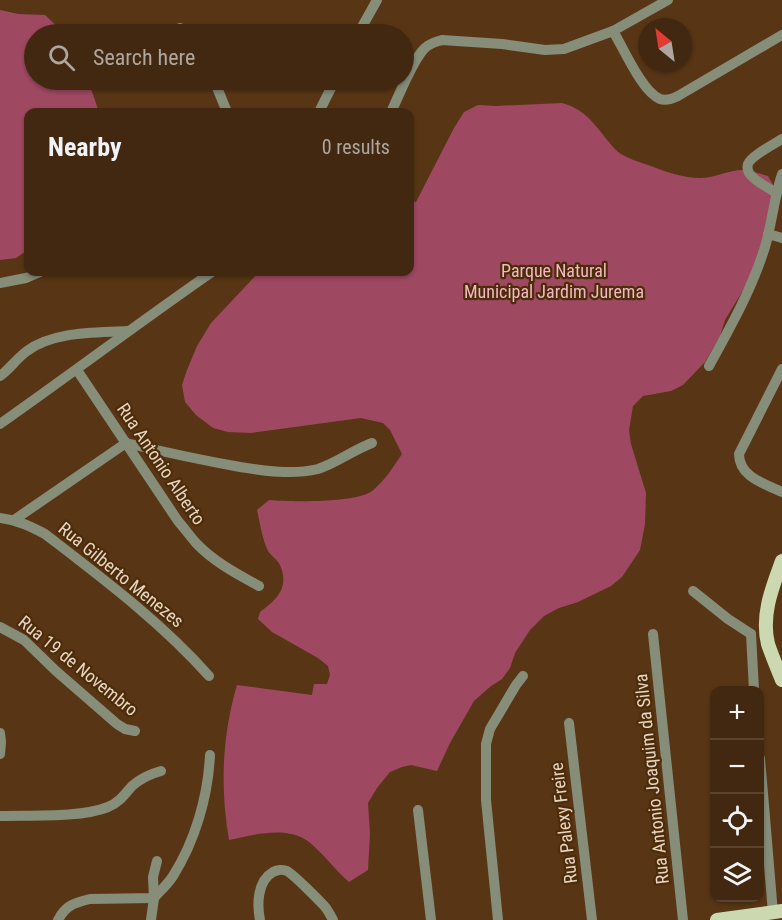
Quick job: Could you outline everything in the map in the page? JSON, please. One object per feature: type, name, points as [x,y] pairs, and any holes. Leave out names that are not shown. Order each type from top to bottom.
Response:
[{"type":"main road","points":[[782,561],[766,614],[766,630],[772,655],[782,680]]},
{"type":"main road","points":[[717,920],[749,918],[777,912]]},
{"type":"street","points":[[364,24],[377,0]]},
{"type":"street","points":[[414,63],[424,48],[442,40],[556,50],[579,44],[613,30],[668,0]]},
{"type":"street","points":[[613,30],[643,84],[654,96],[666,100],[678,96],[782,35]]},
{"type":"street","points":[[218,90],[225,108]]},
{"type":"street","points":[[321,108],[330,90]]},
{"type":"street","points":[[393,108],[401,90]]},
{"type":"street","points":[[776,193],[753,177],[747,168],[752,160],[782,139]]},
{"type":"street","points":[[709,366],[748,293],[760,262],[782,174]]},
{"type":"street","points":[[768,234],[782,238]]},
{"type":"street","points":[[0,283],[32,276]]},
{"type":"street","points":[[0,424],[206,276]]},
{"type":"street","points":[[0,376],[8,371],[26,351],[47,340],[127,331]]},
{"type":"street","points":[[782,369],[739,454],[739,461],[743,469],[759,482],[782,492]]},
{"type":"street","name":"Rua Antonio Alberto","points":[[77,370],[178,521],[196,543],[231,571],[259,586]]},
{"type":"street","points":[[14,520],[126,443],[208,462],[280,472],[317,469],[372,443]]},
{"type":"street","name":"Rua Gilberto Menezes","points":[[0,518],[27,524],[45,534],[141,609],[188,652],[209,676]]},
{"type":"street","points":[[693,591],[751,634],[766,630]]},
{"type":"street","name":"Rua 19 de Novembro","points":[[0,627],[24,640],[117,724],[124,729],[135,731]]},
{"type":"street","name":"Rua Antonio Joaquim da Silva","points":[[653,634],[683,920]]},
{"type":"street","points":[[751,634],[754,686]]},
{"type":"street","points":[[498,920],[486,800],[486,744],[490,729],[523,676]]},
{"type":"street","name":"Rua Palexy Freire","points":[[568,723],[592,920]]},
{"type":"street","points":[[0,733],[0,754]]},
{"type":"street","points":[[58,920],[63,910],[90,899],[154,898],[171,878],[190,845],[207,787],[210,755]]},
{"type":"street","points":[[0,816],[91,812],[109,807],[141,779],[161,771]]},
{"type":"street","points":[[763,794],[777,912]]},
{"type":"street","points":[[418,810],[431,920]]},
{"type":"street","points":[[151,920],[154,898],[153,877],[157,861]]},
{"type":"street","points":[[260,920],[259,895],[263,883],[270,873],[278,870],[286,871],[303,885],[326,908],[333,920]]},
{"type":"green space","points":[[0,10],[18,14],[45,15],[54,24],[24,24],[24,90],[91,90],[98,108],[24,108],[24,253],[16,258],[0,260]]},
{"type":"green space","name":"Parque Natural Municipal Jardim Jurema","points":[[562,103],[580,111],[617,151],[633,160],[694,178],[748,170],[768,176],[775,188],[757,267],[725,320],[720,336],[705,362],[683,385],[671,391],[643,396],[633,406],[629,430],[631,444],[646,493],[645,524],[640,550],[622,577],[611,586],[544,616],[530,630],[502,679],[474,701],[437,771],[411,765],[390,772],[368,803],[370,834],[368,870],[349,882],[320,852],[300,837],[270,833],[229,840],[224,801],[224,762],[228,723],[237,685],[312,695],[314,684],[327,684],[330,675],[328,666],[318,658],[272,632],[258,619],[260,612],[280,593],[283,573],[278,561],[269,553],[266,546],[257,510],[269,500],[323,501],[364,495],[381,483],[402,454],[390,430],[383,423],[361,418],[251,433],[228,432],[213,428],[196,415],[185,402],[182,385],[197,346],[211,323],[255,276],[414,276],[414,202],[416,202],[464,112],[478,105]]}]
